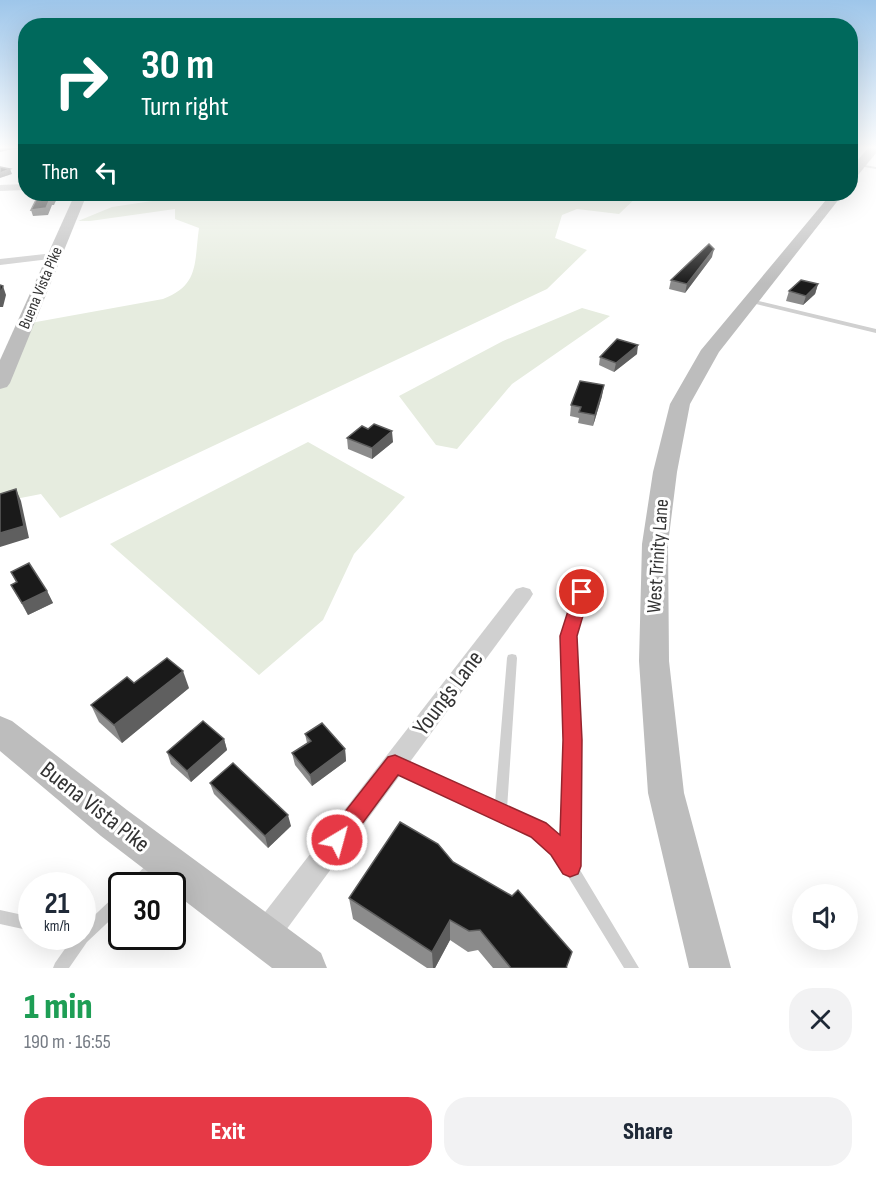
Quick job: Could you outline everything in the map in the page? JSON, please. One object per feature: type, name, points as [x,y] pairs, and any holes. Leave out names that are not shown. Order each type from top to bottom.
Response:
[{"type":"main road","name":"Buena Vista Pike","points":[[0,383],[78,201]]},
{"type":"main road","name":"West Trinity Lane","points":[[710,968],[666,794],[654,661],[655,544],[665,472],[680,405],[710,350],[831,201]]},
{"type":"main road","name":"Buena Vista Pike","points":[[0,731],[163,860],[306,968]]},
{"type":"street","points":[[0,262],[54,256]]},
{"type":"street","name":"Youngs Lane","points":[[265,935],[523,594]]},
{"type":"lane","points":[[750,301],[876,331]]},
{"type":"lane","points":[[570,866],[572,740],[568,636],[582,592]]},
{"type":"lane","points":[[500,813],[512,658]]},
{"type":"lane","points":[[395,764],[539,830],[558,847],[632,968]]},
{"type":"lane","points":[[150,872],[163,860]]},
{"type":"lane","points":[[96,922],[108,912]]},
{"type":"lane","points":[[0,917],[18,921]]},
{"type":"lane","points":[[60,968],[72,950]]},
{"type":"shaded area","points":[[152,201],[633,201],[619,214],[577,209],[562,215],[555,238],[587,250],[547,289],[60,518],[41,494],[0,502],[0,383],[25,324],[163,299],[184,287],[193,271],[199,228],[175,219],[175,209],[78,221],[112,207]]},
{"type":"shaded area","points":[[582,308],[610,316],[512,384],[457,449],[436,445],[399,396],[503,341]]},
{"type":"shaded area","points":[[308,442],[405,497],[354,554],[323,620],[259,675],[110,544]]},
{"type":"building","points":[[36,201],[49,201],[46,208],[31,210]]},
{"type":"building","points":[[709,244],[714,249],[687,284],[671,280]]},
{"type":"building","points":[[801,280],[818,284],[806,296],[789,291]]},
{"type":"building","points":[[617,339],[638,345],[616,363],[600,357]]},
{"type":"building","points":[[580,381],[604,385],[595,415],[579,412],[581,407],[571,405]]},
{"type":"building","points":[[374,424],[392,431],[372,448],[347,438],[362,426],[368,429]]},
{"type":"building","points":[[16,489],[24,526],[0,533],[0,494]]},
{"type":"building","points":[[29,563],[47,591],[22,603],[11,585],[17,582],[11,572]]},
{"type":"building","points":[[167,658],[183,671],[114,725],[91,705],[127,677],[134,683]]},
{"type":"building","points":[[203,721],[224,739],[187,771],[167,752]]},
{"type":"building","points":[[322,723],[345,749],[310,775],[292,753],[311,741],[305,734]]},
{"type":"building","points":[[233,763],[288,815],[265,836],[210,783]]},
{"type":"building","points":[[400,822],[438,844],[453,862],[512,896],[518,890],[572,952],[566,968],[511,968],[480,930],[469,931],[450,920],[432,952],[349,898]]},
{"type":"route","points":[[337,840],[395,764],[539,830],[558,847],[570,866],[572,740],[568,636],[582,592]]}]
